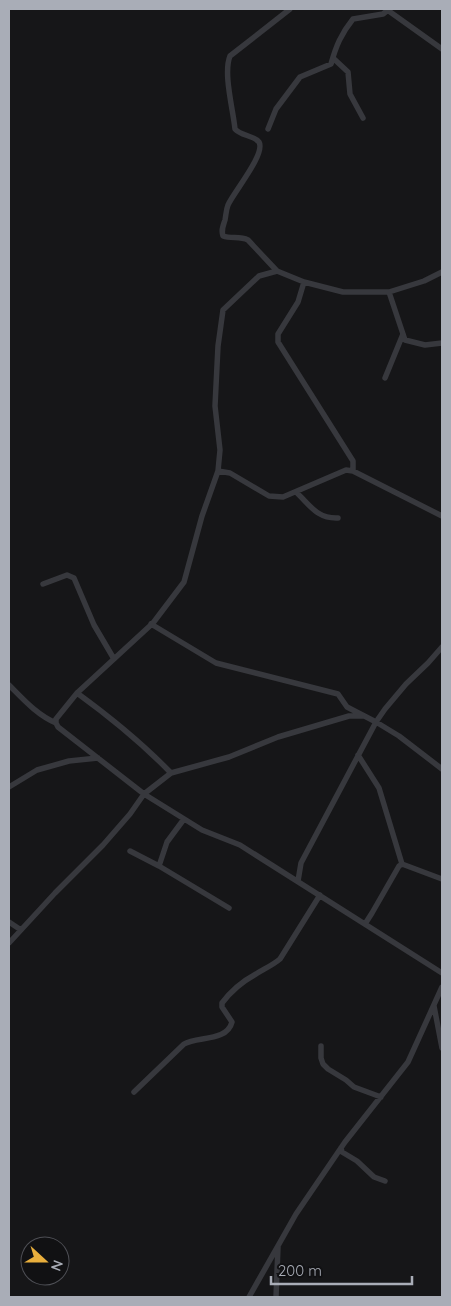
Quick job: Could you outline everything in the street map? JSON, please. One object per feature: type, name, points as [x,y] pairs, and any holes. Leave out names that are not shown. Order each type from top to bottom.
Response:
[{"type":"street","points":[[290,9],[230,56],[227,62],[227,76],[235,129],[257,140],[260,144],[260,150],[227,207],[222,232],[223,236],[229,238],[242,237],[248,240],[277,271],[304,282],[344,292],[389,292],[424,281],[442,272]]},
{"type":"street","points":[[268,128],[276,110],[300,77],[331,64],[336,46],[353,19],[384,14],[387,9],[442,49]]},
{"type":"street","points":[[333,58],[348,72],[350,94],[363,118]]},
{"type":"street","points":[[56,723],[56,719],[77,693],[151,624],[184,582],[202,516],[218,471],[220,450],[215,406],[218,346],[223,310],[259,276],[277,271]]},
{"type":"street","points":[[304,282],[298,302],[278,334],[278,342],[353,462],[353,471]]},
{"type":"street","points":[[389,292],[405,340],[425,346],[442,343]]},
{"type":"street","points":[[386,378],[404,334]]},
{"type":"street","points":[[218,471],[230,473],[269,496],[282,497],[346,470],[353,471],[442,516]]},
{"type":"street","points":[[296,492],[320,515],[338,518]]},
{"type":"street","points":[[43,584],[67,575],[74,578],[94,625],[114,659]]},
{"type":"street","points":[[151,624],[216,663],[338,694],[347,707],[399,736],[442,769]]},
{"type":"street","points":[[298,881],[301,863],[376,722],[406,684],[442,647]]},
{"type":"street","points":[[9,685],[36,710],[56,723],[144,794],[202,830],[240,845],[442,973]]},
{"type":"street","points":[[77,693],[149,750],[172,772]]},
{"type":"street","points":[[9,943],[103,845],[130,814],[144,794],[172,772],[229,757],[278,737],[349,716],[364,716]]},
{"type":"street","points":[[358,755],[379,788],[402,864]]},
{"type":"street","points":[[9,787],[37,770],[69,761],[98,758]]},
{"type":"street","points":[[159,866],[168,842],[184,819]]},
{"type":"street","points":[[130,851],[229,908]]},
{"type":"street","points":[[402,864],[442,879]]},
{"type":"street","points":[[365,924],[399,866],[402,864]]},
{"type":"street","points":[[134,1092],[184,1044],[190,1041],[215,1037],[230,1028],[232,1022],[221,1005],[223,1000],[253,975],[280,959],[320,896]]},
{"type":"street","points":[[9,922],[21,930]]},
{"type":"street","points":[[249,1297],[296,1214],[341,1148],[408,1062],[442,986]]},
{"type":"street","points":[[434,1005],[442,1048]]},
{"type":"street","points":[[321,1046],[321,1058],[323,1064],[328,1069],[354,1087],[381,1097]]},
{"type":"street","points":[[341,1148],[342,1152],[357,1161],[374,1177],[385,1181]]},
{"type":"street","points":[[276,1297],[278,1246]]}]
